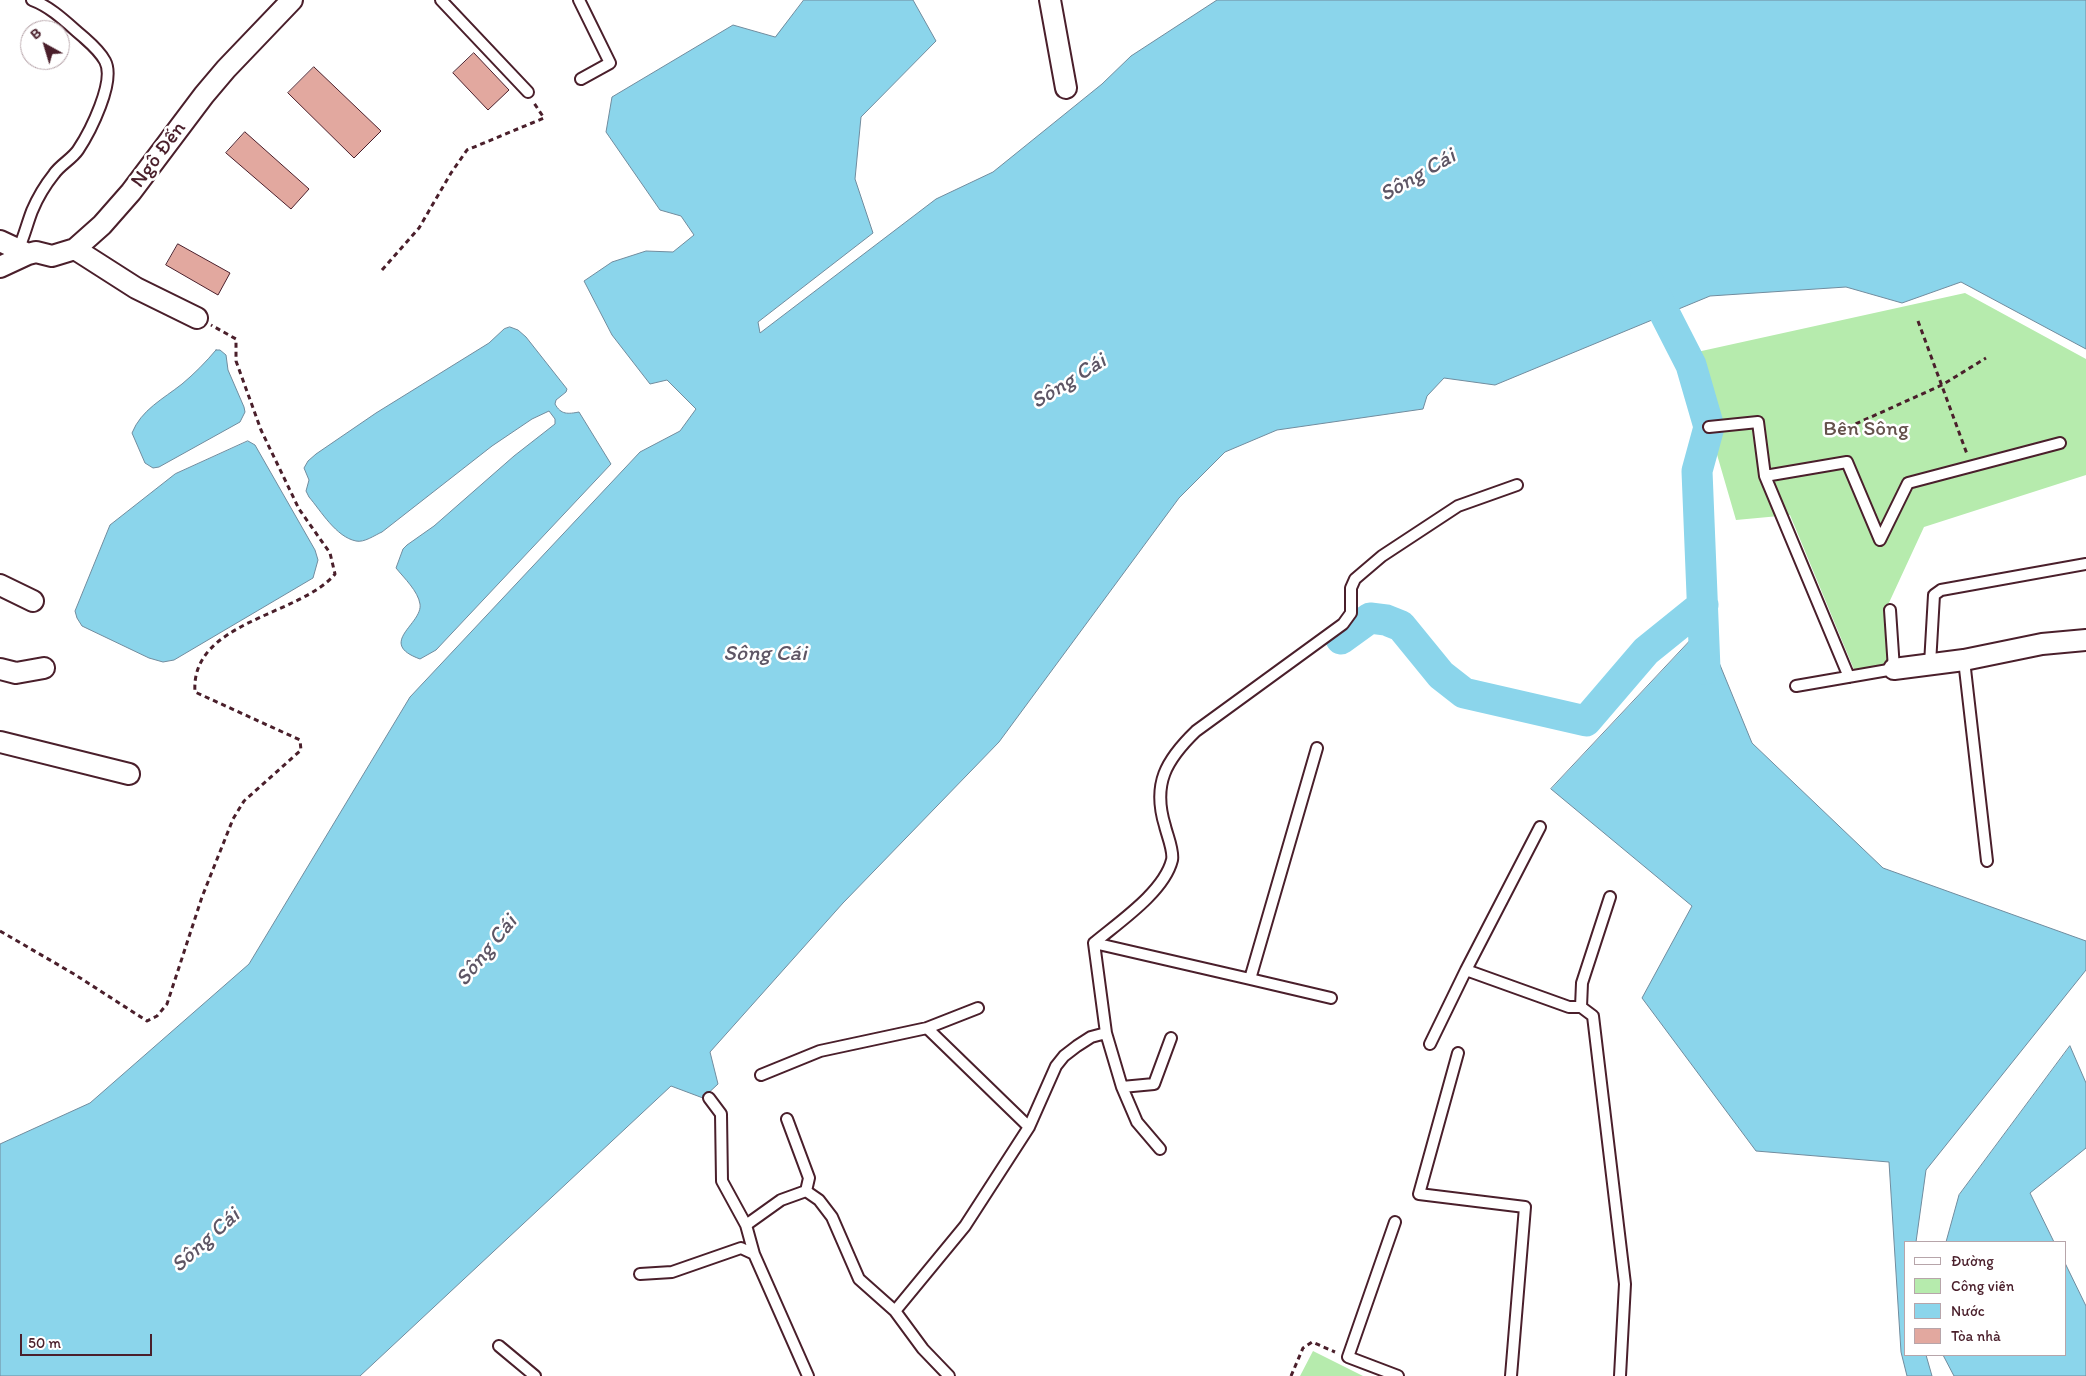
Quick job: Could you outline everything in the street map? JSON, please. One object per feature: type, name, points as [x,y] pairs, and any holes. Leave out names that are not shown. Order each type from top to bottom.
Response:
[{"type":"street","name":"Ngô Đến","points":[[0,267],[23,252],[36,252],[52,256],[75,248],[102,225],[125,199],[210,88],[292,0]]},
{"type":"street","points":[[1050,0],[1066,88]]},
{"type":"street","points":[[0,240],[23,252]]},
{"type":"street","points":[[75,248],[136,288],[197,318]]},
{"type":"street","points":[[0,585],[33,601]]},
{"type":"street","points":[[1894,669],[1964,660],[2042,644],[2086,640]]},
{"type":"street","points":[[0,669],[16,672],[44,668]]},
{"type":"street","points":[[0,742],[129,774]]},
{"type":"lane","points":[[23,252],[32,210],[53,174],[77,152],[88,133],[106,86],[107,69],[106,62],[90,44],[43,4],[32,0]]},
{"type":"lane","points":[[441,0],[528,92]]},
{"type":"lane","points":[[579,0],[610,63],[581,79]]},
{"type":"lane","points":[[1709,427],[1758,422],[1765,476],[1849,677]]},
{"type":"lane","points":[[1765,476],[1848,462],[1880,540],[1908,483],[2060,443]]},
{"type":"lane","points":[[1094,943],[1136,908],[1155,889],[1167,872],[1172,858],[1159,801],[1162,780],[1177,750],[1196,731],[1342,624],[1351,613],[1351,588],[1355,579],[1382,556],[1458,506],[1517,485]]},
{"type":"lane","points":[[1930,664],[1934,595],[1941,590],[2086,564]]},
{"type":"lane","points":[[1796,686],[1894,669],[1890,610]]},
{"type":"lane","points":[[1964,660],[1987,861]]},
{"type":"lane","points":[[1250,979],[1317,748]]},
{"type":"lane","points":[[1430,1044],[1540,827]]},
{"type":"lane","points":[[1581,1007],[1582,983],[1610,897]]},
{"type":"lane","points":[[1094,943],[1332,998]]},
{"type":"lane","points":[[1094,943],[1106,1033],[1122,1087],[1137,1122],[1160,1149]]},
{"type":"lane","points":[[1466,970],[1569,1007],[1581,1007],[1593,1016],[1625,1284],[1620,1376]]},
{"type":"lane","points":[[761,1075],[820,1050],[927,1028],[978,1008]]},
{"type":"lane","points":[[927,1028],[1029,1127]]},
{"type":"lane","points":[[895,1311],[966,1226],[1029,1127],[1048,1080],[1060,1061],[1091,1037],[1106,1033]]},
{"type":"lane","points":[[1122,1087],[1154,1084],[1171,1038]]},
{"type":"lane","points":[[1458,1053],[1419,1194],[1525,1207],[1511,1376]]},
{"type":"lane","points":[[709,1098],[721,1114],[722,1181],[746,1225],[754,1254],[808,1376]]},
{"type":"lane","points":[[787,1119],[810,1178],[806,1191]]},
{"type":"lane","points":[[746,1225],[781,1200],[806,1191]]},
{"type":"lane","points":[[806,1191],[819,1200],[832,1217],[859,1279],[895,1311],[922,1349],[949,1376]]},
{"type":"lane","points":[[1395,1222],[1348,1357],[1398,1376]]},
{"type":"lane","points":[[640,1274],[672,1272],[741,1248],[754,1254]]},
{"type":"lane","points":[[499,1346],[535,1376]]},
{"type":"path","points":[[382,270],[419,228],[451,173],[467,150],[544,118],[528,92]]},
{"type":"path","points":[[0,931],[50,959],[148,1021],[157,1016],[167,1004],[202,897],[233,819],[244,802],[302,750],[300,740],[195,692],[194,680],[210,650],[226,637],[256,618],[326,585],[335,574],[330,553],[300,509],[261,430],[236,360],[236,339],[197,318]]},
{"type":"path","points":[[1918,321],[1972,466]]},
{"type":"path","points":[[1831,435],[1942,385],[1986,358]]},
{"type":"path","points":[[1291,1376],[1303,1348],[1312,1342],[1348,1357]]},
{"type":"green space","name":"Bên Sông","points":[[1965,293],[2086,359],[2086,475],[1924,527],[1887,607],[1889,666],[1855,672],[1790,515],[1736,520],[1709,427],[1697,352]]},
{"type":"green space","points":[[1313,1351],[1363,1376],[1300,1376]]},
{"type":"water","name":"Sông Cái","points":[[804,0],[913,0],[936,41],[861,117],[855,179],[873,233],[758,322],[760,333],[936,199],[993,172],[1102,84],[1131,56],[1217,0],[2086,0],[2086,349],[1961,282],[1902,303],[1846,287],[1710,296],[1495,385],[1444,378],[1427,396],[1423,409],[1277,430],[1225,452],[1179,498],[999,742],[843,903],[710,1052],[718,1084],[703,1098],[671,1086],[360,1376],[0,1376],[0,1144],[90,1103],[249,964],[410,697],[640,452],[680,431],[696,409],[667,380],[650,384],[612,335],[584,281],[612,262],[646,251],[673,252],[694,235],[681,216],[660,210],[606,132],[612,97],[733,25],[775,37]]},
{"type":"water","points":[[510,327],[518,330],[526,337],[567,389],[556,400],[557,408],[565,413],[579,412],[611,464],[436,650],[420,659],[407,653],[402,646],[401,640],[415,619],[420,604],[414,590],[396,568],[403,549],[434,526],[514,456],[555,424],[555,419],[549,411],[532,419],[492,446],[382,532],[362,541],[349,539],[324,516],[306,491],[309,480],[304,468],[308,461],[316,454],[376,413],[489,343],[504,329]]},
{"type":"water","points":[[216,350],[220,350],[226,355],[228,370],[244,407],[245,412],[240,422],[159,467],[153,468],[145,463],[132,433],[136,425],[147,411],[186,380]]},
{"type":"water","points":[[248,441],[255,445],[315,550],[318,560],[313,578],[174,660],[163,662],[149,658],[82,626],[75,611],[110,525],[175,474]]},
{"type":"water","points":[[1704,626],[1752,743],[1883,868],[2086,941],[2086,970],[1926,1170],[1916,1241],[1904,1241],[1904,1356],[1926,1356],[1932,1376],[1907,1376],[1901,1352],[1889,1162],[1756,1151],[1642,998],[1692,906],[1551,789]]},
{"type":"water","points":[[2070,1046],[2086,1083],[2086,1148],[2030,1193],[2054,1241],[1946,1241],[1959,1195]]},
{"type":"water","points":[[2066,1265],[2086,1306],[2086,1376],[1954,1376],[1944,1356],[2066,1356]]},
{"type":"building","points":[[474,53],[509,90],[488,110],[453,73]]},
{"type":"building","points":[[314,67],[381,131],[354,158],[288,93]]},
{"type":"building","points":[[245,132],[309,189],[291,209],[226,153]]},
{"type":"building","points":[[178,244],[230,273],[218,295],[166,265]]},
{"type":"waterway","points":[[1646,277],[1691,365],[1709,427],[1697,471],[1705,669]]},
{"type":"waterway","points":[[1341,639],[1370,618],[1386,620],[1401,626],[1441,675],[1464,693],[1586,721],[1646,651],[1703,605]]}]
